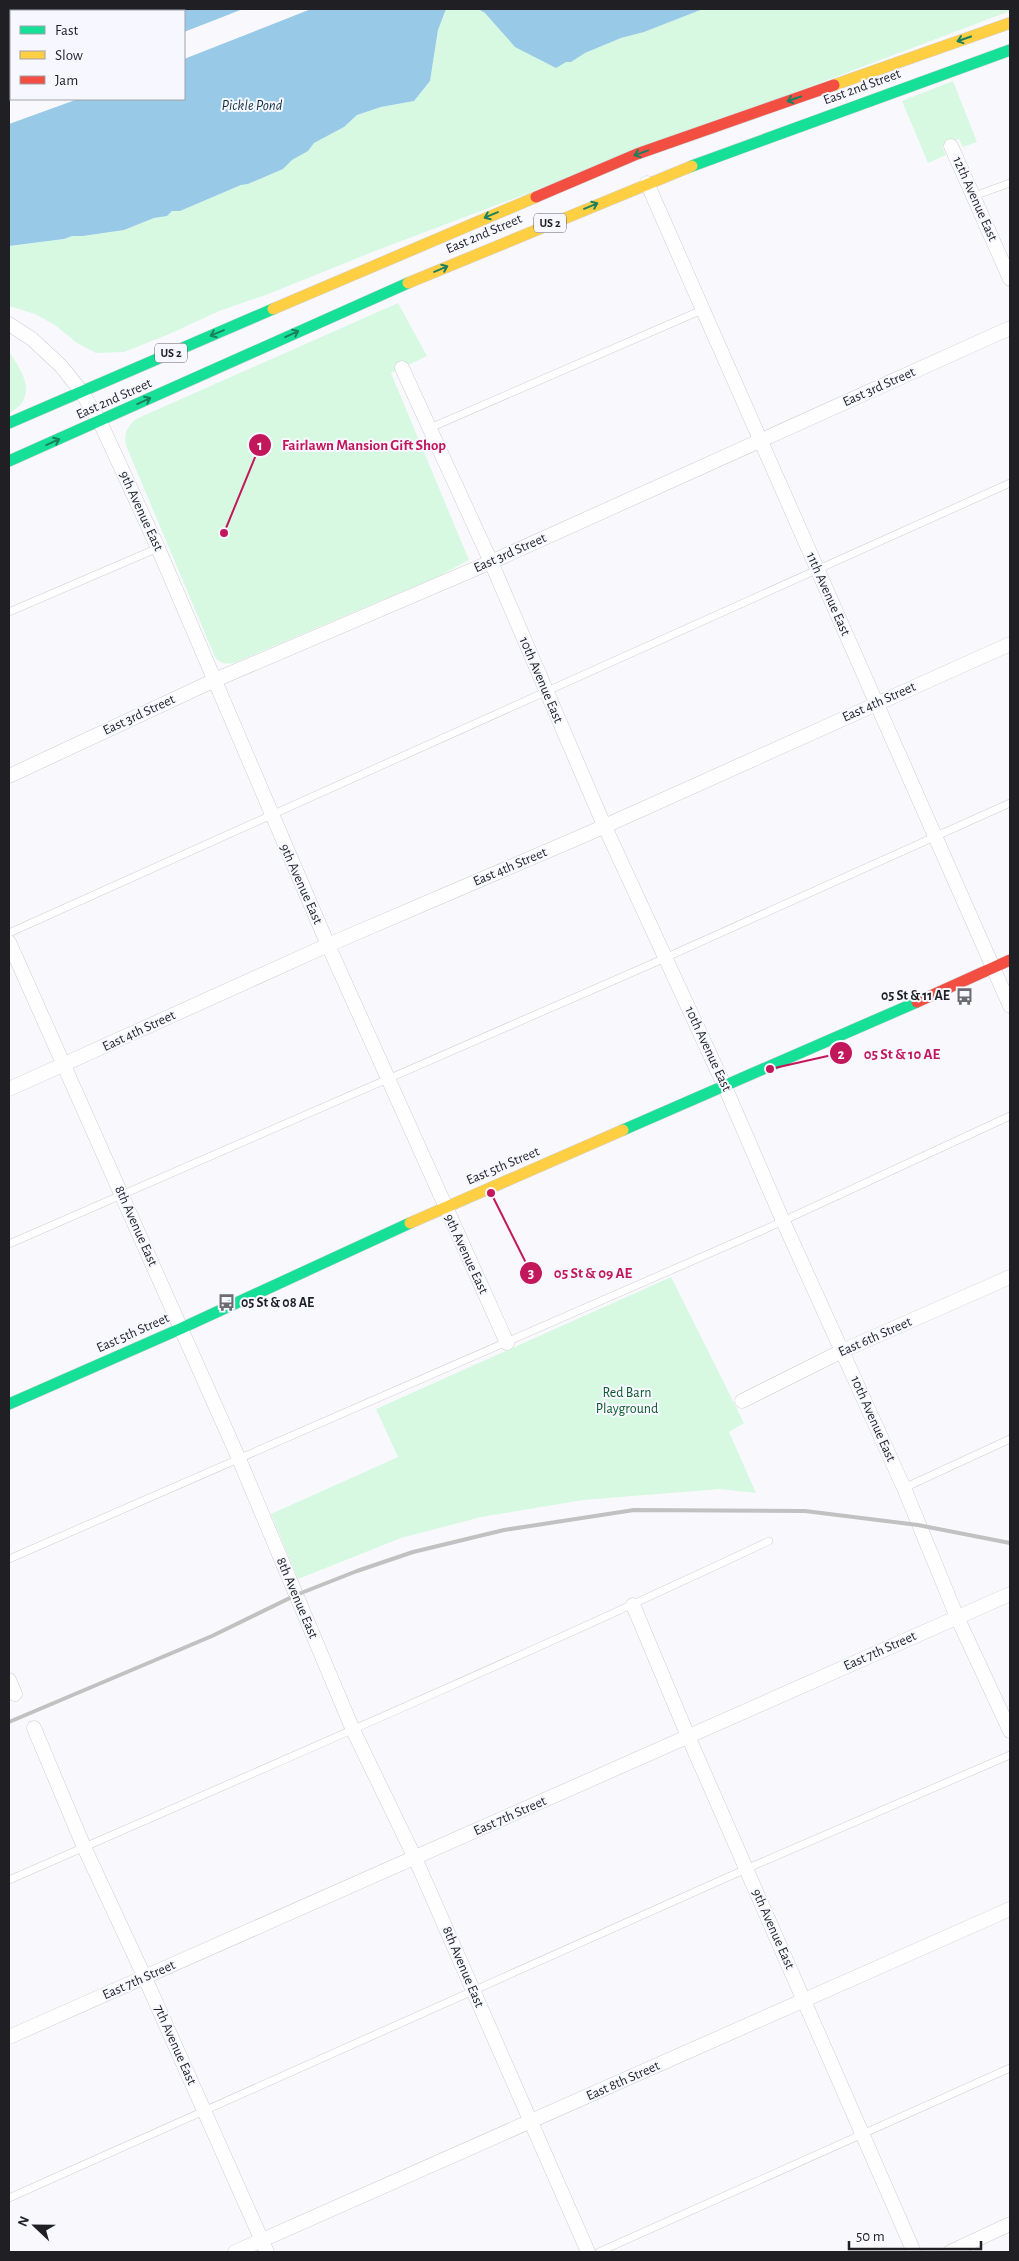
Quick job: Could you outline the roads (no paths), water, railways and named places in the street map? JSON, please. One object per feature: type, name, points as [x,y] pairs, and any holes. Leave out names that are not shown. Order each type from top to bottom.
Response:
[{"type":"main road","name":"East 2nd Street","points":[[9,424],[362,270],[637,154],[1010,23]]},
{"type":"main road","name":"East 2nd Street","points":[[9,461],[100,422],[357,304],[647,183],[786,130],[1010,50]]},
{"type":"main road","name":"East 5th Street","points":[[9,1404],[182,1328],[444,1208],[725,1087],[1010,960]]},
{"type":"street","name":"12th Avenue East","points":[[952,146],[1010,279]]},
{"type":"street","name":"11th Avenue East","points":[[647,183],[876,703],[995,967],[1010,1006]]},
{"type":"street","name":"9th Avenue East","points":[[9,324],[32,339],[52,357],[81,391],[100,422],[158,548],[271,816],[444,1208],[507,1343]]},
{"type":"street","name":"East 3rd Street","points":[[9,776],[215,680],[491,562],[1010,328]]},
{"type":"street","name":"10th Avenue East","points":[[402,368],[491,562],[604,825],[725,1087],[904,1488],[957,1617],[1010,1730]]},
{"type":"street","name":"East 4th Street","points":[[9,1089],[328,945],[604,825],[1010,644]]},
{"type":"street","name":"8th Avenue East","points":[[9,942],[182,1328],[353,1730],[416,1858],[588,2252]]},
{"type":"street","name":"East 6th Street","points":[[742,1401],[842,1351],[1010,1277]]},
{"type":"street","name":"East 7th Street","points":[[9,2037],[1010,1594]]},
{"type":"street","name":"9th Avenue East","points":[[633,1605],[688,1736],[914,2252]]},
{"type":"street","points":[[9,1680],[15,1694]]},
{"type":"street","name":"7th Avenue East","points":[[34,1728],[84,1847],[145,1978],[264,2246]]},
{"type":"street","name":"East 8th Street","points":[[234,2252],[264,2246],[530,2122],[1010,1909]]},
{"type":"street","points":[[950,2252],[1010,2224]]},
{"type":"lane","points":[[974,196],[1010,183]]},
{"type":"lane","points":[[430,428],[702,310]]},
{"type":"lane","points":[[9,933],[1010,483]]},
{"type":"lane","points":[[9,612],[158,548]]},
{"type":"lane","points":[[9,1244],[665,958],[1010,803]]},
{"type":"lane","points":[[9,1559],[507,1343],[1010,1116]]},
{"type":"lane","points":[[904,1488],[1010,1439]]},
{"type":"lane","points":[[9,1880],[633,1605],[768,1541]]},
{"type":"lane","points":[[9,2198],[746,1869],[1010,1755]]},
{"type":"lane","points":[[599,2252],[1010,2068]]},
{"type":"water","points":[[9,9],[243,9],[185,32],[185,10],[10,10],[9,100]]},
{"type":"water","name":"Pickle Pond","points":[[311,9],[446,9],[438,30],[430,81],[414,101],[381,107],[357,115],[344,127],[314,143],[308,151],[292,160],[283,169],[180,211],[172,211],[167,216],[154,218],[124,230],[9,246],[9,124],[75,100],[185,100],[185,59]]},
{"type":"water","points":[[478,9],[703,9],[644,32],[621,38],[556,68],[515,47],[485,13]]},
{"type":"railway","points":[[9,1722],[212,1636],[296,1595],[357,1571],[413,1552],[504,1530],[634,1510],[805,1511],[918,1525],[1010,1543]]},
{"type":"place","name":"Fairlawn Mansion Gift Shop","points":[[224,533]]},
{"type":"place","name":"05 St & 11 AE","points":[[964,996]]},
{"type":"place","name":"05 St & 10 AE","points":[[770,1069]]},
{"type":"place","name":"05 St & 09 AE","points":[[491,1193]]},
{"type":"place","name":"05 St & 08 AE","points":[[227,1303]]},
{"type":"park label","name":"Red Barn Playground","points":[[627,1402]]}]
